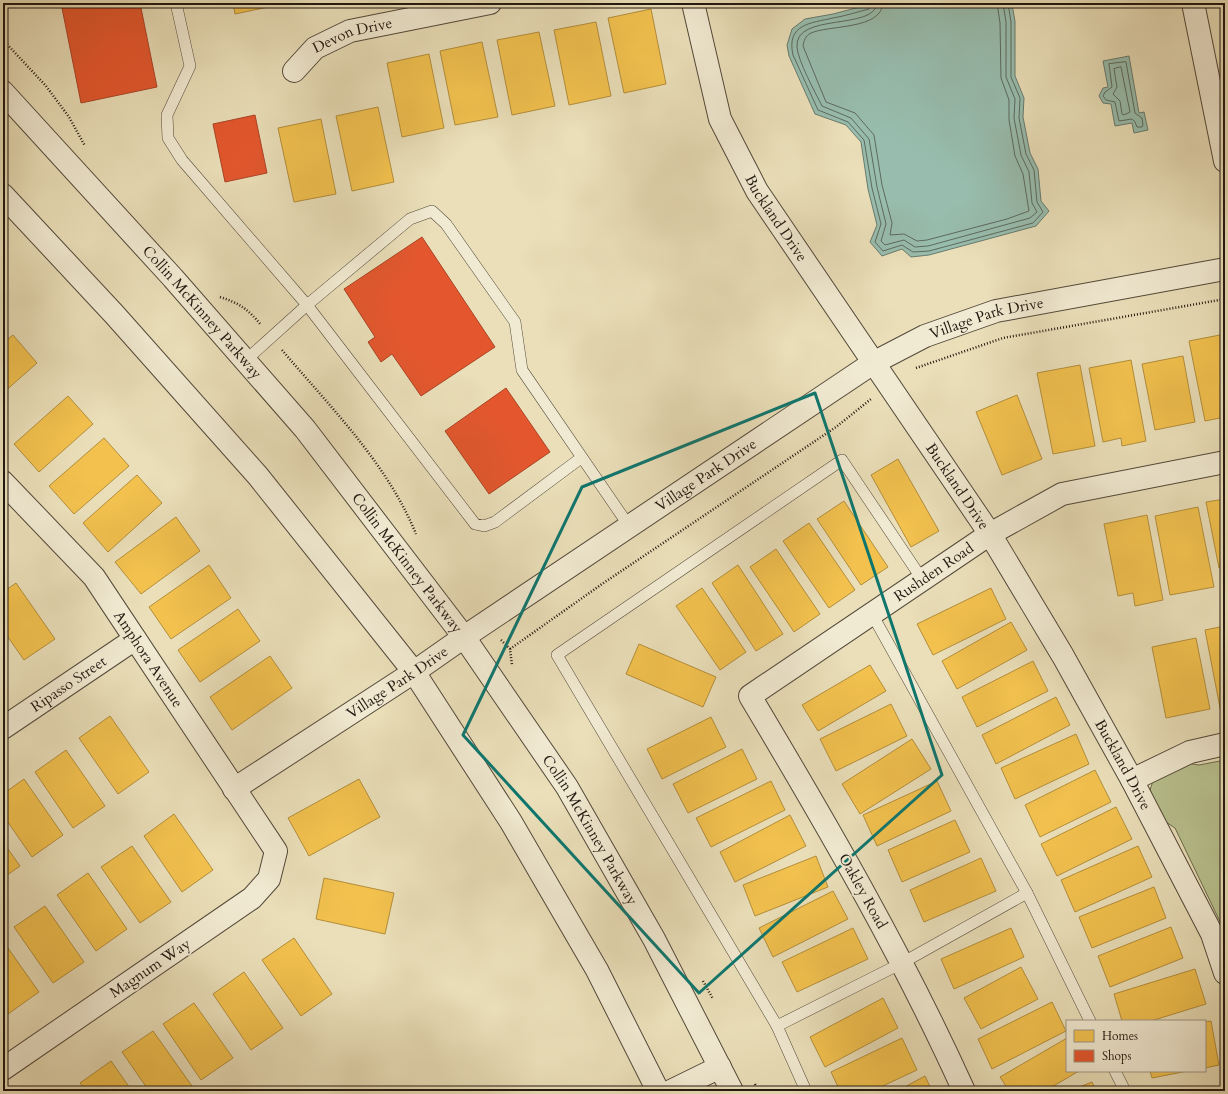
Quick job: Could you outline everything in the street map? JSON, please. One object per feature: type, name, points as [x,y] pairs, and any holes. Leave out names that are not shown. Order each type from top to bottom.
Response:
[{"type":"street","name":"Devon Drive","points":[[294,71],[315,48],[350,31],[490,3]]},
{"type":"street","name":"Buckland Drive","points":[[693,3],[720,119],[757,191],[990,534],[1063,656],[1132,780],[1212,934],[1225,973]]},
{"type":"street","points":[[1193,3],[1225,161]]},
{"type":"street","name":"Collin McKinney Parkway","points":[[3,92],[246,360],[310,435],[464,636],[567,787],[654,939],[732,1091]]},
{"type":"street","points":[[3,195],[114,314],[258,476],[414,672],[511,822],[597,970],[658,1091]]},
{"type":"street","name":"Village Park Drive","points":[[234,788],[414,672],[464,636],[873,363],[925,336],[996,311],[1225,269]]},
{"type":"street","name":"Rushden Road","points":[[750,696],[990,534],[1062,494],[1225,462]]},
{"type":"street","name":"Amphora Avenue","points":[[3,482],[94,577],[276,851]]},
{"type":"street","name":"Ripasso Street","points":[[3,728],[135,639]]},
{"type":"street","name":"Oakley Road","points":[[750,696],[827,825],[902,963],[964,1091]]},
{"type":"street","points":[[1132,780],[1190,752],[1225,744]]},
{"type":"street","name":"Magnum Way","points":[[3,1069],[252,898],[269,879],[276,851]]},
{"type":"street","points":[[671,1091],[720,1067]]},
{"type":"lane","points":[[176,3],[190,66],[167,115],[168,138],[182,160],[307,305],[475,524],[484,526],[495,522],[581,458]]},
{"type":"lane","points":[[246,360],[307,305],[410,219],[432,211],[446,224],[515,322],[522,370],[629,526]]},
{"type":"lane","points":[[806,1091],[776,1026],[557,655],[842,460],[922,580]]},
{"type":"lane","points":[[872,614],[1026,893],[1090,1020]]},
{"type":"lane","points":[[776,1026],[902,963],[1026,893]]},
{"type":"lane","points":[[1116,1072],[1125,1091]]},
{"type":"path","points":[[510,649],[602,584],[836,427],[888,385],[910,371],[953,354],[1003,338],[1225,298]]},
{"type":"highlighted area","points":[[815,393],[942,775],[699,993],[463,735],[582,487]]},
{"type":"green space","points":[[1225,760],[1225,932],[1175,828],[1160,818],[1150,790],[1153,781],[1186,763],[1199,765]]},
{"type":"water","points":[[875,3],[1010,3],[1012,5],[1015,21],[1015,76],[1024,98],[1023,117],[1030,153],[1038,169],[1041,201],[1049,211],[1036,226],[929,255],[911,257],[902,249],[882,256],[870,242],[877,225],[868,189],[861,142],[846,125],[815,114],[789,56],[787,45],[792,29],[805,19],[833,14]]},
{"type":"water","points":[[1129,56],[1139,113],[1144,112],[1148,130],[1134,133],[1132,123],[1115,126],[1111,104],[1103,103],[1099,96],[1103,88],[1108,87],[1103,61]]},
{"type":"building: Homes","points":[[233,3],[277,3],[278,5],[235,14]]},
{"type":"building: Homes","points":[[651,9],[666,84],[624,93],[608,18]]},
{"type":"building: Homes","points":[[596,22],[611,96],[569,105],[554,30]]},
{"type":"building: Homes","points":[[539,32],[555,106],[512,115],[497,40]]},
{"type":"building: Homes","points":[[482,42],[498,117],[455,125],[440,51]]},
{"type":"building: Homes","points":[[429,54],[444,128],[402,137],[387,63]]},
{"type":"building: Homes","points":[[378,107],[394,182],[352,191],[336,116]]},
{"type":"building: Homes","points":[[321,119],[336,194],[294,202],[278,128]]},
{"type":"building: Homes","points":[[1225,334],[1225,417],[1205,421],[1189,341]]},
{"type":"building: Homes","points":[[13,335],[37,363],[3,393],[3,343]]},
{"type":"building: Homes","points":[[1183,356],[1195,422],[1155,430],[1142,364]]},
{"type":"building: Homes","points":[[1131,360],[1146,441],[1122,446],[1121,438],[1103,442],[1089,368]]},
{"type":"building: Homes","points":[[1080,365],[1095,446],[1053,454],[1037,373]]},
{"type":"building: Homes","points":[[1017,395],[1042,459],[1002,475],[976,412]]},
{"type":"building: Homes","points":[[68,396],[93,424],[39,472],[14,444]]},
{"type":"building: Homes","points":[[104,438],[129,466],[74,514],[49,486]]},
{"type":"building: Homes","points":[[898,459],[939,531],[911,547],[871,475]]},
{"type":"building: Homes","points":[[137,475],[162,503],[108,552],[83,523]]},
{"type":"building: Homes","points":[[1225,499],[1225,566],[1219,568],[1206,502]]},
{"type":"building: Homes","points":[[844,501],[888,567],[861,585],[817,519]]},
{"type":"building: Homes","points":[[1198,507],[1214,587],[1170,595],[1155,516]]},
{"type":"building: Homes","points":[[1147,515],[1163,600],[1135,606],[1133,593],[1118,596],[1104,524]]},
{"type":"building: Homes","points":[[176,517],[200,551],[141,594],[115,562]]},
{"type":"building: Homes","points":[[809,523],[855,590],[829,608],[783,541]]},
{"type":"building: Homes","points":[[776,549],[820,614],[794,632],[750,567]]},
{"type":"building: Homes","points":[[209,565],[231,598],[171,639],[149,607]]},
{"type":"building: Homes","points":[[738,565],[783,634],[756,651],[712,583]]},
{"type":"building: Homes","points":[[16,583],[55,639],[24,660],[3,630],[3,592]]},
{"type":"building: Homes","points":[[702,588],[746,652],[720,670],[676,606]]},
{"type":"building: Homes","points":[[991,588],[1006,619],[933,655],[917,624]]},
{"type":"building: Homes","points":[[238,609],[260,641],[200,682],[178,650]]},
{"type":"building: Homes","points":[[1011,622],[1027,650],[957,689],[942,661]]},
{"type":"building: Homes","points":[[1225,626],[1225,713],[1221,713],[1205,630]]},
{"type":"building: Homes","points":[[1196,638],[1210,709],[1166,718],[1152,647]]},
{"type":"building: Homes","points":[[639,644],[716,677],[703,707],[626,674]]},
{"type":"building: Homes","points":[[270,656],[292,688],[232,730],[210,697]]},
{"type":"building: Homes","points":[[1033,661],[1048,691],[977,727],[962,697]]},
{"type":"building: Homes","points":[[870,665],[886,691],[818,731],[802,705]]},
{"type":"building: Homes","points":[[1056,697],[1070,725],[996,764],[982,735]]},
{"type":"building: Homes","points":[[891,704],[907,736],[836,771],[820,739]]},
{"type":"building: Homes","points":[[110,716],[149,772],[118,794],[79,738]]},
{"type":"building: Homes","points":[[711,717],[726,747],[662,779],[647,749]]},
{"type":"building: Homes","points":[[1076,734],[1089,764],[1015,799],[1001,768]]},
{"type":"building: Homes","points":[[912,739],[931,769],[860,814],[842,784]]},
{"type":"building: Homes","points":[[742,749],[757,779],[688,813],[673,784]]},
{"type":"building: Homes","points":[[66,750],[105,806],[73,828],[35,772]]},
{"type":"building: Homes","points":[[1095,770],[1111,802],[1040,837],[1025,805]]},
{"type":"building: Homes","points":[[24,779],[63,835],[32,857],[3,815],[3,794]]},
{"type":"building: Homes","points":[[359,779],[380,817],[309,856],[288,818]]},
{"type":"building: Homes","points":[[771,781],[785,810],[711,847],[696,818]]},
{"type":"building: Homes","points":[[937,781],[951,811],[877,846],[863,815]]},
{"type":"building: Homes","points":[[1116,807],[1132,839],[1057,876],[1041,844]]},
{"type":"building: Homes","points":[[174,814],[213,870],[182,892],[144,836]]},
{"type":"building: Homes","points":[[790,815],[806,846],[735,882],[720,852]]},
{"type":"building: Homes","points":[[955,820],[970,852],[902,882],[888,850]]},
{"type":"building: Homes","points":[[3,842],[20,866],[3,878]]},
{"type":"building: Homes","points":[[132,846],[171,902],[140,923],[101,867]]},
{"type":"building: Homes","points":[[1138,846],[1152,877],[1075,912],[1061,880]]},
{"type":"building: Homes","points":[[816,856],[828,887],[755,916],[743,885]]},
{"type":"building: Homes","points":[[981,858],[996,891],[924,922],[910,890]]},
{"type":"building: Homes","points":[[88,873],[127,929],[96,951],[57,895]]},
{"type":"building: Homes","points":[[324,878],[394,893],[385,934],[316,919]]},
{"type":"building: Homes","points":[[1154,887],[1166,918],[1092,948],[1079,917]]},
{"type":"building: Homes","points":[[833,891],[848,919],[773,957],[759,928]]},
{"type":"building: Homes","points":[[45,906],[84,962],[53,983],[14,927]]},
{"type":"building: Homes","points":[[1171,927],[1183,958],[1110,987],[1098,956]]},
{"type":"building: Homes","points":[[853,928],[868,959],[797,992],[782,962]]},
{"type":"building: Homes","points":[[1011,928],[1024,957],[954,989],[941,959]]},
{"type":"building: Homes","points":[[294,938],[332,994],[301,1016],[262,960]]},
{"type":"building: Homes","points":[[3,941],[39,992],[8,1014],[3,1007]]},
{"type":"building: Homes","points":[[1021,967],[1038,999],[981,1029],[964,998]]},
{"type":"building: Homes","points":[[1195,969],[1206,1004],[1154,1020],[1122,1020],[1114,994]]},
{"type":"building: Homes","points":[[244,972],[283,1028],[251,1050],[213,994]]},
{"type":"building: Homes","points":[[883,998],[898,1028],[825,1067],[810,1037]]},
{"type":"building: Homes","points":[[1052,1002],[1066,1031],[992,1069],[978,1039]]},
{"type":"building: Homes","points":[[194,1003],[233,1058],[201,1080],[163,1024]]},
{"type":"building: Homes","points":[[1211,1021],[1219,1065],[1206,1068],[1206,1022]]},
{"type":"building: Homes","points":[[153,1031],[192,1086],[185,1091],[149,1091],[122,1052]]},
{"type":"building: Homes","points":[[902,1038],[917,1070],[872,1091],[840,1091],[831,1072]]},
{"type":"building: Homes","points":[[1066,1039],[1066,1072],[1077,1072],[1045,1091],[1009,1091],[1000,1077]]},
{"type":"building: Homes","points":[[111,1061],[132,1091],[86,1091],[80,1083]]},
{"type":"building: Homes","points":[[1150,1072],[1183,1072],[1152,1078]]},
{"type":"building: Homes","points":[[925,1076],[932,1091],[897,1091]]},
{"type":"building: Homes","points":[[1092,1082],[1096,1091],[1069,1091]]},
{"type":"building: Shops","points":[[61,3],[140,3],[157,87],[81,103]]},
{"type":"building: Shops","points":[[255,115],[267,173],[225,182],[213,124]]},
{"type":"building: Shops","points":[[422,237],[495,347],[421,396],[392,354],[381,362],[368,342],[375,337],[344,289]]},
{"type":"building: Shops","points":[[506,388],[550,452],[489,494],[445,431]]}]
